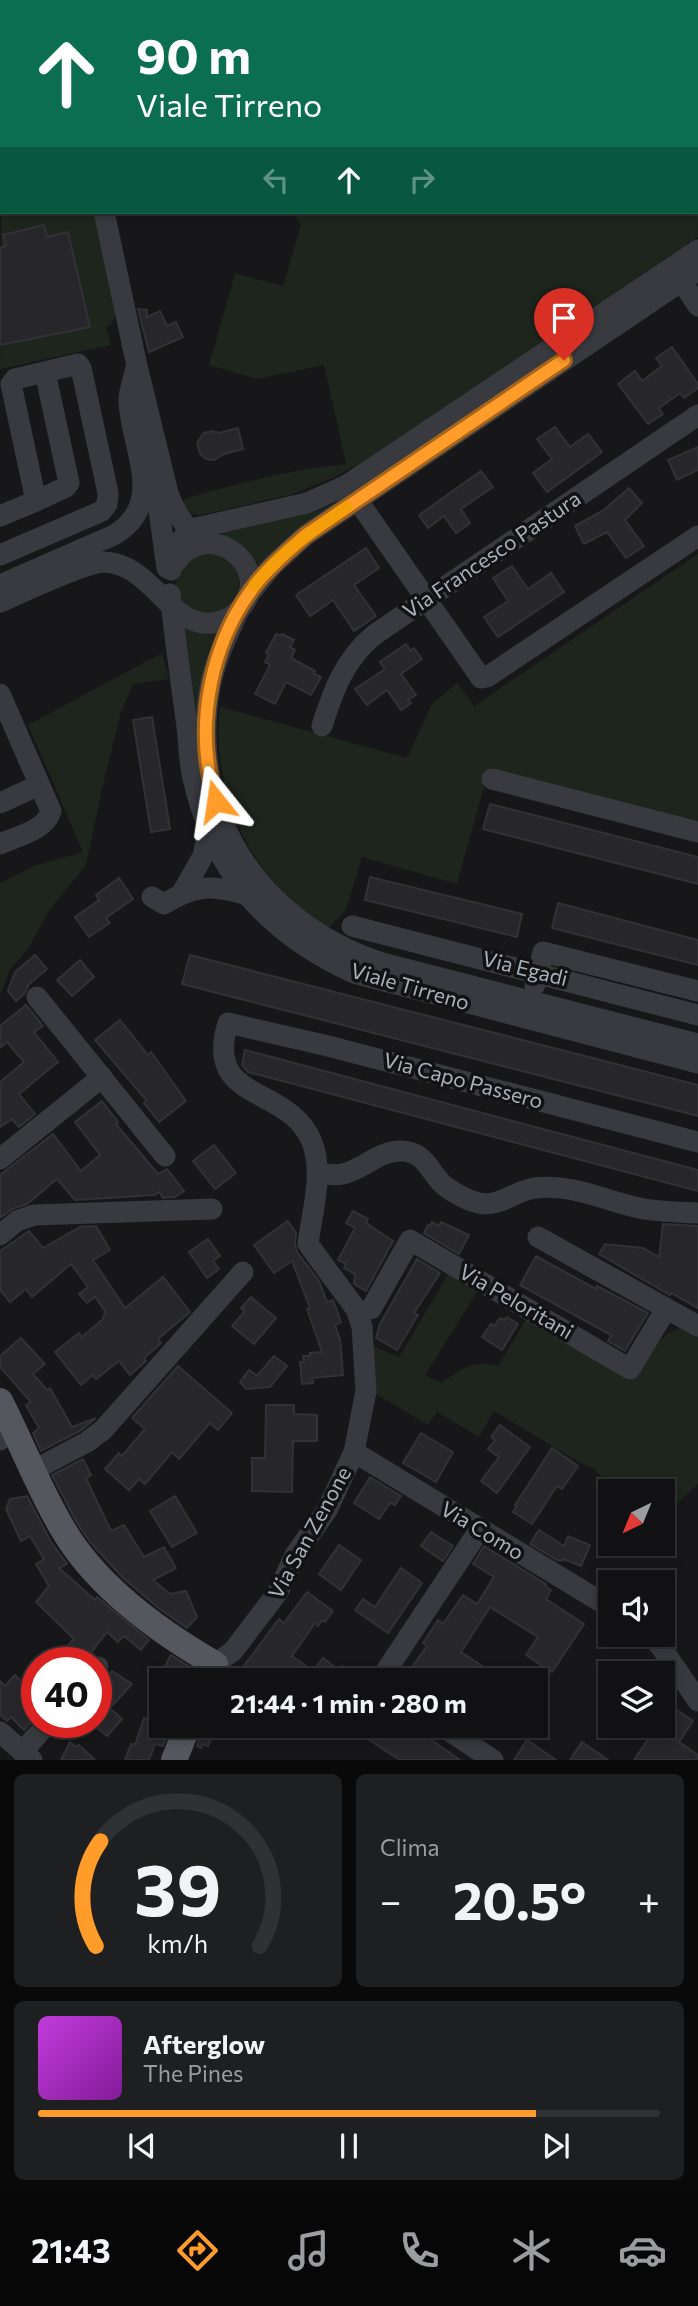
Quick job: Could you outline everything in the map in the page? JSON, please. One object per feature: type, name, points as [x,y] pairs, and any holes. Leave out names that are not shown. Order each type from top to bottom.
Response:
[{"type":"main road","points":[[0,1401],[7,1435],[34,1470],[65,1533],[100,1579],[189,1649],[207,1668]]},
{"type":"main road","points":[[174,1760],[183,1738]]},
{"type":"street","points":[[104,214],[168,493],[189,531],[208,543]]},
{"type":"street","name":"Viale Tirreno","points":[[698,250],[684,273],[352,493],[286,552],[260,579],[242,604],[219,655],[208,703],[211,823],[268,894],[295,919],[324,939],[357,955],[698,1063]]},
{"type":"street","points":[[684,273],[698,306]]},
{"type":"street","points":[[0,555],[102,511],[107,504],[108,493],[78,364],[15,379],[11,384],[36,500]]},
{"type":"street","points":[[0,585],[114,535],[135,518],[142,498],[143,475],[128,398],[137,366]]},
{"type":"street","points":[[137,366],[171,593]]},
{"type":"street","points":[[0,516],[66,487],[69,483],[45,372]]},
{"type":"street","name":"Via Francesco Pastura","points":[[322,726],[335,687],[349,660],[374,635],[698,415]]},
{"type":"street","points":[[352,493],[481,678],[487,677],[698,536]]},
{"type":"street","name":"Viale Tirreno","points":[[352,493],[189,531],[176,546],[171,593],[192,772],[227,867],[265,916],[317,955],[347,970],[376,980],[698,1044]]},
{"type":"street","points":[[0,602],[85,567],[104,562],[139,574],[171,593],[207,624],[223,621],[242,604],[250,581],[242,559],[223,545],[208,543],[194,546],[183,553],[171,593]]},
{"type":"street","points":[[0,694],[51,811],[48,820],[37,828],[0,844]]},
{"type":"street","points":[[492,779],[698,832]]},
{"type":"street","points":[[0,803],[39,785]]},
{"type":"street","points":[[182,893],[203,856],[211,823]]},
{"type":"street","points":[[152,897],[164,904],[182,893],[212,887],[247,895]]},
{"type":"street","name":"Via Egadi","points":[[352,926],[698,1015]]},
{"type":"street","points":[[528,1010],[543,952],[698,991]]},
{"type":"street","points":[[37,998],[165,1156]]},
{"type":"street","name":"Via Capo Passero","points":[[229,1023],[286,1035],[698,1142]]},
{"type":"street","name":"Via San Zenone","points":[[215,1668],[233,1651],[278,1592],[295,1555],[327,1510],[354,1452],[366,1391],[362,1327],[356,1309],[308,1244],[317,1172],[313,1144],[297,1117],[248,1090],[238,1082],[226,1065],[222,1042],[229,1023]]},
{"type":"street","points":[[0,1159],[102,1077]]},
{"type":"street","points":[[317,1172],[334,1175],[346,1173],[372,1159],[401,1151],[424,1159],[446,1188],[480,1204],[492,1204],[535,1188],[553,1188],[587,1193],[641,1208],[698,1213]]},
{"type":"street","points":[[0,1235],[16,1221],[34,1215],[212,1209]]},
{"type":"street","points":[[538,1237],[698,1326]]},
{"type":"street","name":"Via Peloritani","points":[[371,1309],[410,1240],[630,1369],[666,1309]]},
{"type":"street","points":[[34,1470],[87,1442],[103,1430],[243,1272]]},
{"type":"street","name":"Via Como","points":[[354,1452],[598,1600]]},
{"type":"street","points":[[388,1668],[480,1529]]},
{"type":"street","points":[[660,1647],[698,1701]]},
{"type":"street","points":[[0,1732],[27,1756],[39,1738]]},
{"type":"street","points":[[460,1738],[494,1760]]},
{"type":"shaded area","points":[[1,214],[95,214],[117,313],[111,325],[106,327],[111,345],[0,369]]},
{"type":"shaded area","points":[[294,214],[698,214],[698,237],[371,457],[333,478],[290,495],[201,515],[190,514],[184,505],[184,499],[264,478],[346,464],[324,365],[257,379],[209,365],[235,273],[283,286],[301,224]]},
{"type":"shaded area","points":[[340,502],[256,572],[207,535],[312,512]]},
{"type":"shaded area","points":[[218,551],[240,572],[238,597],[219,614],[194,612],[180,599],[176,587],[177,574],[187,557]]},
{"type":"shaded area","points":[[698,554],[698,824],[489,769],[457,884],[362,857],[346,910],[327,929],[300,909],[277,886],[258,861],[242,833],[222,772],[220,707],[407,758],[432,704],[457,683],[474,706]]},
{"type":"shaded area","points":[[182,624],[222,629],[208,808]]},
{"type":"shaded area","points":[[162,653],[169,679],[133,684],[121,712],[86,865],[49,910],[29,947],[9,971],[0,996],[0,883],[34,866],[83,852],[28,725]]},
{"type":"shaded area","points":[[450,1271],[479,1289],[425,1375],[441,1383],[474,1365],[498,1366],[527,1318],[627,1377],[651,1348],[682,1327],[698,1336],[698,1484],[676,1504],[676,1479],[604,1479],[592,1468],[494,1411],[479,1437],[437,1412],[428,1425],[371,1391],[373,1346],[399,1357]]},
{"type":"building","points":[[44,225],[47,237],[68,232],[90,327],[0,345],[0,248],[6,246],[3,235]]},
{"type":"building","points":[[138,309],[147,310],[147,317],[160,311],[167,326],[176,322],[183,337],[149,352]]},
{"type":"building","points":[[672,347],[698,384],[698,388],[684,398],[680,393],[659,408],[663,414],[648,424],[618,384],[635,371],[642,381],[662,366],[656,358]]},
{"type":"building","points":[[555,427],[570,447],[588,434],[602,452],[547,492],[533,473],[552,459],[537,439]]},
{"type":"building","points":[[238,428],[243,449],[214,460],[206,459],[200,454],[197,443],[204,433],[219,433]]},
{"type":"building","points":[[698,447],[698,470],[677,480],[668,460]]},
{"type":"building","points":[[481,471],[493,487],[461,509],[470,523],[456,533],[444,516],[428,528],[419,515]]},
{"type":"building","points":[[629,488],[642,503],[625,520],[644,546],[626,558],[607,532],[584,544],[575,526],[604,510]]},
{"type":"building","points":[[366,548],[379,568],[354,585],[376,616],[354,631],[333,600],[310,616],[296,595]]},
{"type":"building","points":[[512,566],[528,589],[551,573],[564,592],[498,637],[484,617],[508,601],[493,578]]},
{"type":"building","points":[[276,634],[294,640],[290,647],[295,650],[291,658],[321,677],[311,695],[286,682],[275,704],[255,694],[270,665],[265,662],[269,655],[266,653]]},
{"type":"building","points":[[406,644],[411,651],[414,648],[422,659],[401,674],[416,695],[408,700],[411,703],[401,710],[387,690],[367,705],[355,689],[385,669],[380,662]]},
{"type":"building","points":[[152,717],[170,829],[151,832],[133,720]]},
{"type":"building","points":[[490,804],[698,857],[698,884],[483,829]]},
{"type":"building","points":[[370,877],[522,914],[517,937],[365,900]]},
{"type":"building","points":[[119,878],[133,899],[106,918],[110,923],[89,937],[75,917],[99,900],[96,895]]},
{"type":"building","points":[[558,903],[698,940],[698,965],[552,928]]},
{"type":"building","points":[[35,955],[47,969],[27,986],[24,994],[16,1001],[8,991],[15,972]]},
{"type":"building","points":[[190,955],[698,1085],[698,1116],[182,984]]},
{"type":"building","points":[[80,960],[94,977],[72,996],[57,980]]},
{"type":"building","points":[[26,1005],[43,1026],[34,1032],[58,1062],[19,1094],[35,1114],[19,1127],[12,1119],[0,1127],[0,1082],[24,1062],[7,1042],[0,1048],[0,1026]]},
{"type":"building","points":[[120,1020],[148,1055],[151,1052],[186,1101],[159,1122],[144,1103],[147,1101],[95,1040]]},
{"type":"building","points":[[245,1050],[698,1170],[698,1191],[248,1072],[242,1065]]},
{"type":"building","points":[[102,1101],[118,1122],[116,1124],[158,1174],[167,1169],[184,1191],[175,1197],[163,1198],[159,1192],[155,1195],[75,1200],[57,1179],[27,1204],[12,1209],[0,1218],[0,1175],[53,1134],[81,1171],[100,1155],[75,1122]]},
{"type":"building","points":[[214,1145],[236,1173],[215,1189],[193,1161]]},
{"type":"building","points":[[353,1211],[368,1219],[366,1223],[393,1241],[366,1291],[354,1284],[355,1274],[344,1268],[346,1264],[338,1260],[355,1228],[346,1223]]},
{"type":"building","points":[[288,1221],[296,1233],[297,1252],[319,1281],[327,1302],[333,1300],[341,1322],[335,1325],[340,1339],[343,1375],[312,1378],[313,1383],[302,1384],[300,1362],[304,1362],[303,1356],[322,1352],[307,1309],[310,1308],[292,1261],[274,1273],[254,1245]]},
{"type":"building","points":[[432,1222],[439,1226],[441,1222],[469,1235],[459,1254],[424,1233]]},
{"type":"building","points":[[663,1224],[698,1226],[698,1308],[599,1254],[605,1244],[643,1248],[659,1257]]},
{"type":"building","points":[[96,1226],[110,1250],[93,1260],[125,1308],[163,1277],[190,1312],[158,1339],[161,1343],[130,1375],[119,1361],[96,1379],[93,1375],[81,1385],[55,1352],[79,1333],[82,1337],[103,1319],[105,1311],[95,1297],[87,1303],[79,1294],[88,1287],[71,1264],[32,1297],[26,1289],[10,1302],[0,1290],[0,1251],[29,1231],[43,1248],[80,1227]]},
{"type":"building","points":[[208,1239],[220,1256],[213,1261],[219,1269],[207,1278],[189,1252]]},
{"type":"building","points":[[536,1256],[596,1289],[597,1286],[648,1313],[625,1351],[608,1341],[611,1335],[520,1285]]},
{"type":"building","points":[[417,1259],[440,1273],[414,1313],[418,1315],[397,1350],[376,1338],[380,1324]]},
{"type":"building","points":[[251,1297],[276,1318],[254,1344],[232,1326],[245,1311],[241,1308]]},
{"type":"building","points":[[507,1317],[518,1324],[502,1350],[482,1337],[491,1324],[494,1326],[500,1318],[504,1320]]},
{"type":"building","points":[[21,1338],[45,1364],[33,1374],[47,1390],[50,1388],[72,1427],[96,1418],[80,1431],[41,1451],[33,1433],[39,1428],[26,1405],[31,1402],[0,1367],[0,1356]]},
{"type":"building","points":[[274,1356],[287,1366],[270,1387],[246,1389],[240,1382],[249,1370],[257,1376]]},
{"type":"building","points":[[178,1366],[232,1413],[218,1430],[210,1423],[179,1459],[172,1452],[145,1484],[139,1479],[129,1490],[105,1469],[119,1453],[122,1456],[145,1429],[132,1418]]},
{"type":"building","points":[[266,1405],[294,1405],[294,1414],[317,1415],[317,1441],[293,1441],[292,1492],[252,1491],[252,1458],[265,1458]]},
{"type":"building","points":[[500,1425],[530,1447],[497,1493],[481,1481],[499,1457],[488,1449],[495,1440],[491,1437]]},
{"type":"building","points":[[421,1433],[453,1452],[436,1482],[403,1463]]},
{"type":"building","points":[[552,1448],[578,1466],[562,1489],[557,1486],[532,1524],[513,1512]]},
{"type":"building","points":[[83,1459],[91,1475],[86,1478],[111,1531],[124,1525],[144,1557],[164,1547],[176,1568],[153,1580],[170,1594],[186,1591],[197,1617],[187,1628],[123,1578],[90,1542],[77,1523],[52,1475]]},
{"type":"building","points":[[370,1477],[401,1496],[395,1505],[390,1503],[379,1519],[354,1503]]},
{"type":"building","points":[[27,1496],[51,1542],[67,1564],[59,1568],[95,1600],[97,1597],[149,1640],[141,1650],[124,1636],[118,1642],[107,1632],[96,1647],[66,1647],[74,1639],[36,1602],[49,1586],[36,1564],[44,1559],[30,1536],[21,1541],[6,1509],[10,1499]]},
{"type":"building","points":[[175,1496],[197,1533],[172,1547],[150,1511]]},
{"type":"building","points":[[539,1530],[564,1546],[568,1536],[590,1545],[581,1566],[563,1559],[557,1560],[530,1544]]},
{"type":"building","points":[[431,1532],[453,1546],[443,1561],[421,1546]]},
{"type":"building","points":[[339,1545],[361,1560],[341,1590],[319,1574]]},
{"type":"building","points":[[484,1546],[546,1584],[551,1590],[546,1599],[584,1624],[552,1672],[526,1655],[538,1637],[490,1607],[461,1652],[485,1668],[411,1668],[427,1646],[423,1643],[438,1620],[443,1624],[463,1595],[477,1604],[494,1577],[473,1564]]},
{"type":"building","points":[[401,1568],[422,1583],[388,1633],[355,1610],[363,1599],[375,1607]]},
{"type":"building","points":[[307,1592],[333,1611],[325,1622],[322,1620],[318,1626],[315,1623],[292,1656],[309,1668],[242,1668],[279,1619],[284,1623]]},
{"type":"building","points":[[171,1655],[192,1668],[164,1668]]},
{"type":"building","points":[[323,1658],[336,1668],[315,1668]]},
{"type":"building","points":[[112,1671],[132,1684],[112,1706]]},
{"type":"building","points":[[15,1675],[21,1681],[21,1727],[11,1717],[7,1721],[0,1715],[0,1681],[5,1686]]},
{"type":"building","points":[[675,1709],[693,1721],[679,1742],[698,1755],[698,1760],[634,1760],[649,1738],[675,1738]]},
{"type":"building","points":[[112,1710],[122,1719],[112,1730]]},
{"type":"building","points":[[144,1718],[149,1720],[149,1738],[166,1738],[163,1746],[155,1744],[149,1760],[125,1760],[131,1744],[135,1745]]},
{"type":"building","points":[[199,1738],[212,1738],[208,1746],[197,1746]]},
{"type":"building","points":[[366,1738],[428,1738],[460,1760],[400,1760]]},
{"type":"building","points":[[527,1740],[556,1760],[514,1760]]},
{"type":"building","points":[[70,1742],[76,1747],[79,1745],[95,1760],[61,1760]]},
{"type":"building","points":[[582,1742],[608,1760],[570,1760]]},
{"type":"slow traffic","points":[[254,586],[306,535],[347,507]]},
{"type":"route","points":[[216,801],[206,751],[210,685],[237,612],[260,579],[306,535],[564,360]]}]
